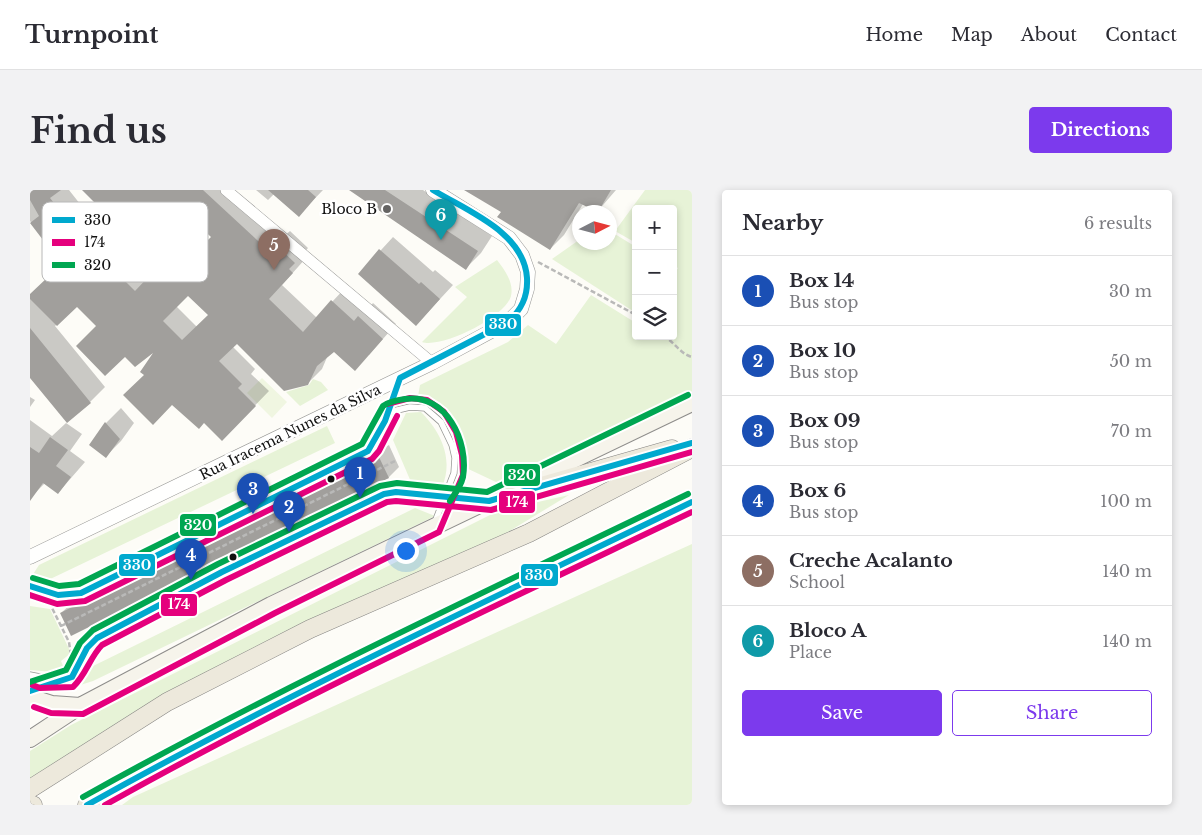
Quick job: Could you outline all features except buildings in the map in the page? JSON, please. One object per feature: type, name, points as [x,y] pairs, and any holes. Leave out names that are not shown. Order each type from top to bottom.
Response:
[{"type":"main road","points":[[30,739],[80,706],[271,605],[434,525],[489,501],[692,404]]},
{"type":"main road","points":[[489,501],[692,443]]},
{"type":"main road","points":[[30,789],[166,702],[310,629],[529,533],[692,448]]},
{"type":"main road","points":[[87,805],[198,743],[395,644],[692,502]]},
{"type":"main road","points":[[30,697],[52,704],[80,706]]},
{"type":"street","points":[[226,190],[432,363]]},
{"type":"street","points":[[433,190],[509,238],[522,256]]},
{"type":"street","name":"Rua Iracema Nunes da Silva","points":[[30,557],[432,363],[508,322],[521,309],[527,289],[528,272],[522,256]]},
{"type":"lane","points":[[30,586],[58,595],[82,593],[229,518],[368,451],[389,412],[400,378]]},
{"type":"lane","points":[[389,412],[410,407],[425,408],[441,422],[452,445],[455,458],[452,482],[443,496],[434,525]]},
{"type":"lane","points":[[30,691],[66,680],[80,664],[88,648],[97,638],[222,572],[384,494],[396,492],[489,501]]},
{"type":"lane","points":[[30,675],[41,679],[66,680]]},
{"type":"path","points":[[522,256],[551,268],[632,314]]},
{"type":"path","points":[[670,340],[685,355],[692,357]]},
{"type":"path","points":[[61,626],[397,460]]},
{"type":"path","points":[[46,597],[72,651],[66,680]]},
{"type":"green space","points":[[645,190],[692,190],[692,394],[498,483],[462,466],[454,430],[445,412],[433,401],[418,396],[420,385],[508,342],[528,325],[556,344],[591,295],[632,321],[632,340],[677,340],[677,205],[634,205]]},
{"type":"green space","points":[[632,208],[632,241],[617,232],[617,228]]},
{"type":"green space","points":[[617,235],[632,245],[632,310],[552,259],[572,245],[572,250],[617,250]]},
{"type":"green space","points":[[497,260],[506,272],[511,286],[511,296],[507,304],[486,322],[472,330],[443,341],[422,342],[467,297],[455,287]]},
{"type":"green space","points":[[262,378],[287,402],[272,418],[247,393]]},
{"type":"green space","points":[[313,379],[321,382],[328,390],[300,406],[286,392],[309,385]]},
{"type":"green space","points":[[421,412],[434,428],[444,446],[447,466],[442,487],[411,482],[393,440],[406,413]]},
{"type":"green space","points":[[327,426],[335,443],[44,582],[30,579],[39,565]]},
{"type":"green space","points":[[569,495],[485,546],[30,779],[30,751],[71,725],[498,511]]},
{"type":"green space","points":[[415,508],[435,516],[93,681],[74,687],[89,668]]},
{"type":"green space","points":[[692,544],[692,805],[122,805],[133,797]]},
{"type":"green space","points":[[30,606],[50,609],[71,653],[61,661],[66,673],[30,670]]},
{"type":"transit line","name":"330","points":[[30,586],[58,595],[81,593],[368,451],[385,421],[400,378],[508,322],[523,303],[527,285],[523,262],[516,248],[505,235],[492,225],[433,190]]},
{"type":"transit line","name":"320","points":[[30,682],[66,670],[80,643],[93,630],[218,564],[380,486],[397,483],[487,492],[688,395]]},
{"type":"transit line","name":"174","points":[[34,707],[51,713],[83,714],[275,613],[439,532],[463,475],[462,455],[456,432],[444,412],[427,400],[410,398],[387,404]]},
{"type":"transit line","name":"320","points":[[33,578],[59,586],[79,584],[362,444],[383,406],[399,400],[420,399],[432,404],[452,422],[458,435],[464,463],[463,477],[450,501]]},
{"type":"transit line","name":"174","points":[[30,595],[57,604],[85,601],[372,459],[379,451],[397,416]]},
{"type":"transit line","name":"330","points":[[30,691],[72,677],[87,648],[97,638],[222,572],[384,494],[396,492],[489,501],[692,443]]},
{"type":"transit line","name":"174","points":[[30,684],[40,688],[73,687],[102,645],[226,580],[387,502],[396,501],[491,510],[692,452]]},
{"type":"transit line","name":"320","points":[[83,797],[157,756],[307,679],[688,494]]},
{"type":"transit line","name":"330","points":[[87,805],[161,764],[311,687],[692,502]]},
{"type":"transit line","name":"174","points":[[105,805],[323,690],[692,512]]},
{"type":"place","name":"Bloco B","points":[[387,209]]},
{"type":"place","name":"Bloco A","points":[[441,240]]},
{"type":"place","name":"Creche Acalanto","points":[[274,270]]},
{"type":"place","name":"Box 14","points":[[360,498]]},
{"type":"place","name":"Box 09","points":[[253,514]]},
{"type":"place","name":"Box 10","points":[[289,532]]},
{"type":"place","name":"Box 6","points":[[191,580]]}]
